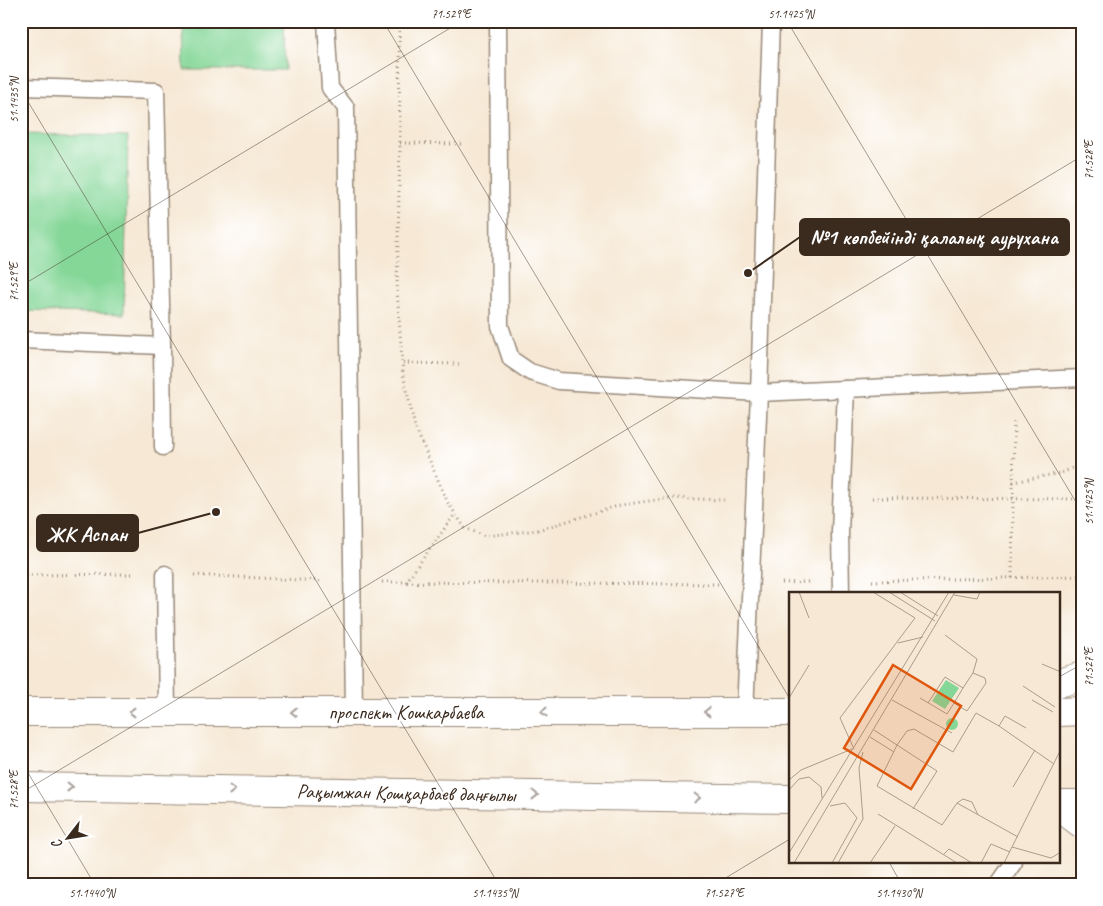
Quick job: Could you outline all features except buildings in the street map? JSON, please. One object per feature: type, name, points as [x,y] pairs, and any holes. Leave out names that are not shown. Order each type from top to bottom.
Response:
[{"type":"main road","points":[[1060,683],[1082,676]]},
{"type":"main road","name":"проспект Кошкарбаева","points":[[21,712],[789,712]]},
{"type":"main road","points":[[1060,712],[1082,712]]},
{"type":"main road","name":"Рақымжан Қошқарбаев даңғылы","points":[[21,787],[789,799]]},
{"type":"main road","points":[[1060,805],[1082,804]]},
{"type":"main road","points":[[1060,806],[1082,824]]},
{"type":"lane","points":[[326,21],[330,88],[346,108],[354,712]]},
{"type":"lane","points":[[498,21],[500,326],[511,359],[530,372],[559,381],[760,393],[1082,378]]},
{"type":"lane","points":[[745,712],[760,393],[771,21]]},
{"type":"lane","points":[[21,87],[156,91],[163,447]]},
{"type":"lane","points":[[21,340],[162,346]]},
{"type":"lane","points":[[840,588],[840,532],[846,389]]},
{"type":"lane","points":[[165,574],[167,712]]},
{"type":"lane","points":[[998,885],[1013,864]]},
{"type":"path","points":[[399,21],[400,143],[397,289],[402,363],[415,427],[448,503],[455,514],[465,528],[485,536],[538,530],[622,505],[670,498],[730,500]]},
{"type":"path","points":[[400,143],[465,144]]},
{"type":"path","points":[[402,363],[461,364]]},
{"type":"path","points":[[1012,578],[1014,420]]},
{"type":"path","points":[[1013,482],[1061,473],[1082,464]]},
{"type":"path","points":[[871,506],[872,498],[1082,499]]},
{"type":"path","points":[[406,582],[455,514]]},
{"type":"path","points":[[870,572],[870,581],[1082,576]]},
{"type":"path","points":[[21,574],[165,574],[352,582],[751,584],[840,588]]},
{"type":"green space","points":[[183,21],[284,21],[285,70],[184,70]]},
{"type":"green space","points":[[21,134],[128,136],[124,314],[21,311]]},
{"type":"place","name":"№1 көпбейінді қалалық аурухана","points":[[748,273]]},
{"type":"place","name":"ЖК Аспан","points":[[216,512]]}]
